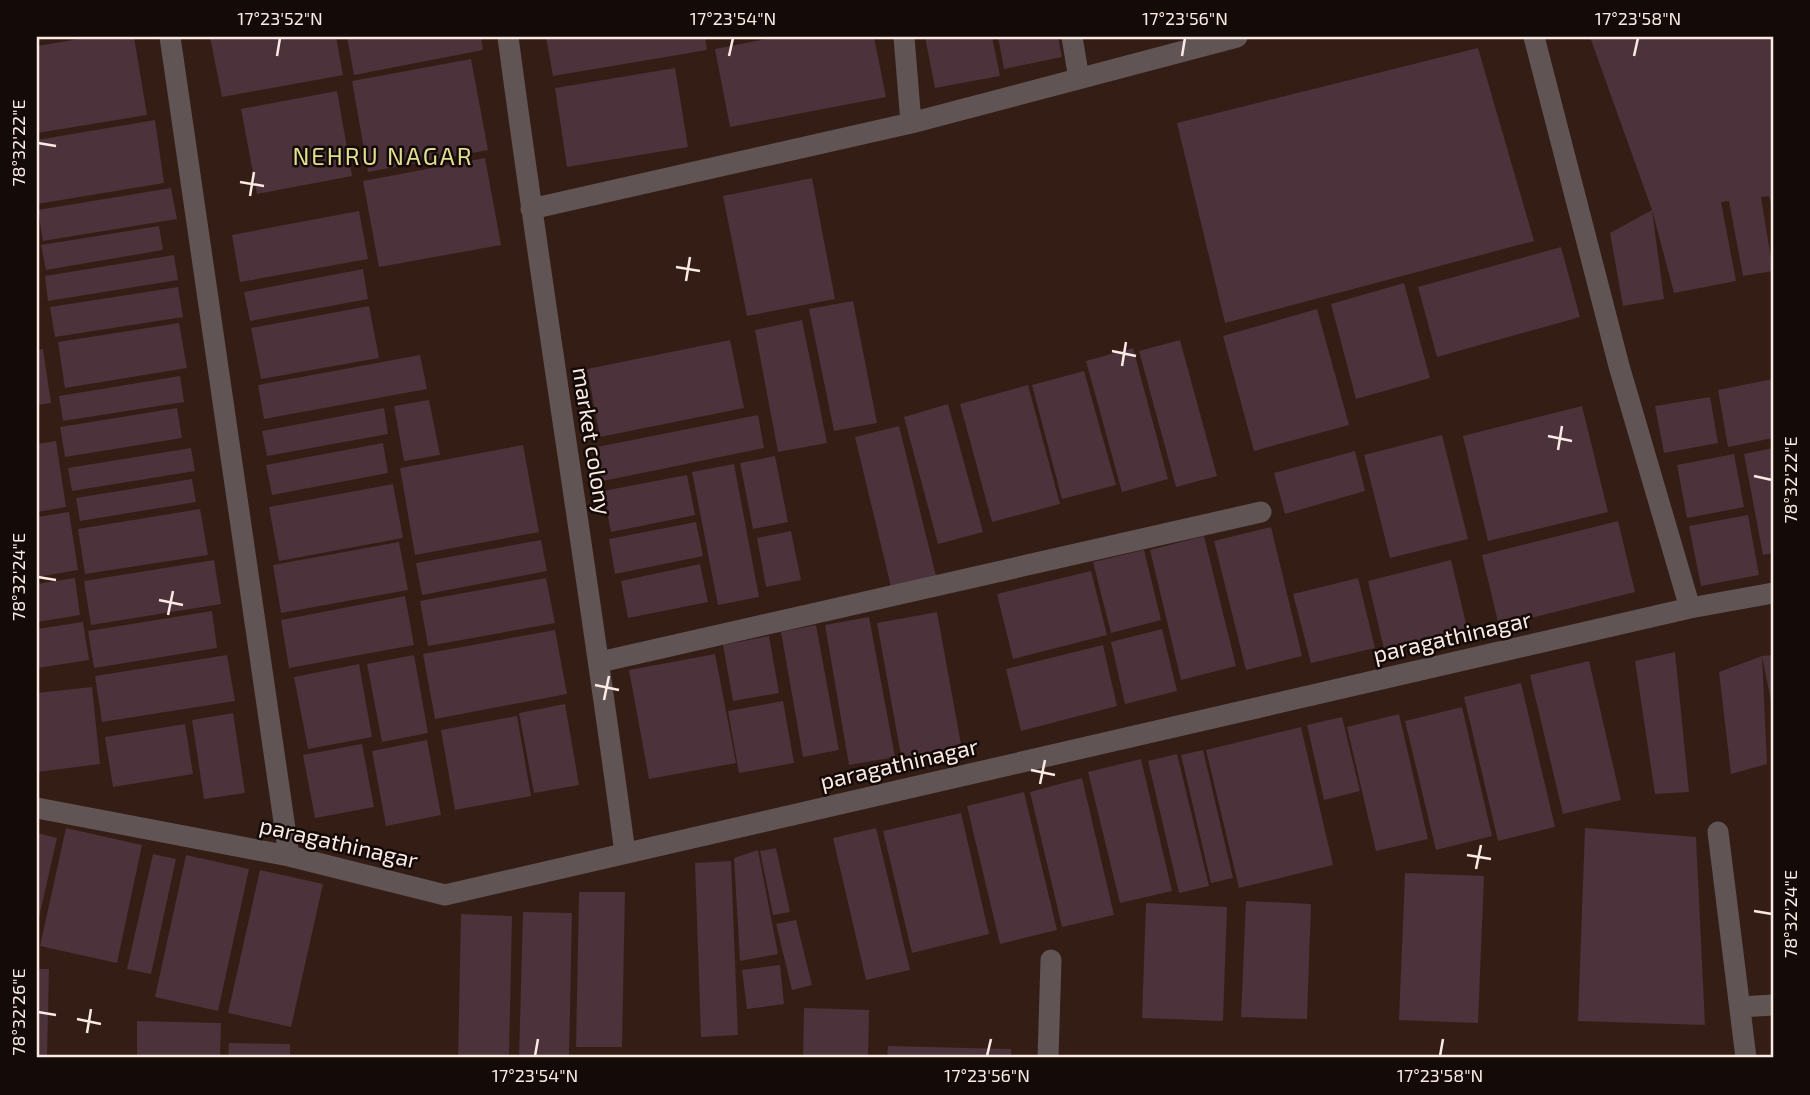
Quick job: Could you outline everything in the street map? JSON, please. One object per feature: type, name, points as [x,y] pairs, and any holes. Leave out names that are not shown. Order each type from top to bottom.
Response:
[{"type":"street","points":[[170,37],[289,856]]},
{"type":"street","name":"market colony","points":[[508,37],[531,209],[600,662],[625,853]]},
{"type":"street","points":[[904,37],[911,123]]},
{"type":"street","points":[[1072,37],[1079,79]]},
{"type":"street","points":[[531,209],[911,123],[1237,37]]},
{"type":"street","points":[[1534,37],[1619,366],[1690,608]]},
{"type":"street","points":[[600,662],[1261,512]]},
{"type":"street","name":"paragathinagar","points":[[37,808],[289,856],[446,895],[1690,608],[1773,593]]},
{"type":"street","points":[[1718,832],[1746,1058]]},
{"type":"street","points":[[1048,1058],[1051,960]]},
{"type":"street","points":[[1740,1007],[1773,1005]]},
{"type":"building","points":[[91,37],[134,37],[147,115],[37,133],[37,46]]},
{"type":"building","points":[[210,37],[336,37],[343,75],[222,97]]},
{"type":"building","points":[[347,37],[481,37],[483,50],[354,75]]},
{"type":"building","points":[[546,37],[705,37],[707,50],[553,76]]},
{"type":"building","points":[[777,37],[874,37],[886,97],[730,127],[715,49]]},
{"type":"building","points":[[925,37],[992,37],[1000,76],[935,88]]},
{"type":"building","points":[[998,37],[1058,37],[1062,57],[1004,69]]},
{"type":"building","points":[[1590,37],[1773,37],[1773,211],[1769,196],[1761,197],[1773,271],[1743,276],[1729,201],[1721,202],[1736,281],[1674,293],[1652,210]]},
{"type":"building","points":[[1478,48],[1534,241],[1225,323],[1177,123]]},
{"type":"building","points":[[471,59],[488,150],[368,172],[352,81]]},
{"type":"building","points":[[675,68],[688,147],[567,167],[555,88]]},
{"type":"building","points":[[337,91],[352,176],[257,194],[241,109]]},
{"type":"building","points":[[155,120],[164,183],[37,204],[37,140]]},
{"type":"building","points":[[485,158],[501,245],[379,267],[363,181]]},
{"type":"building","points":[[812,178],[835,299],[747,316],[723,196]]},
{"type":"building","points":[[171,188],[177,219],[43,241],[38,210]]},
{"type":"building","points":[[1652,210],[1664,299],[1623,306],[1610,233]]},
{"type":"building","points":[[359,211],[368,259],[240,282],[232,235]]},
{"type":"building","points":[[159,226],[163,250],[46,270],[41,245]]},
{"type":"building","points":[[1561,247],[1580,317],[1437,357],[1418,287]]},
{"type":"building","points":[[174,255],[178,280],[48,301],[45,276]]},
{"type":"building","points":[[363,269],[368,299],[250,321],[244,292]]},
{"type":"building","points":[[1404,283],[1430,378],[1356,399],[1331,304]]},
{"type":"building","points":[[178,287],[183,317],[55,337],[50,307]]},
{"type":"building","points":[[853,301],[877,423],[834,431],[809,309]]},
{"type":"building","points":[[369,306],[379,358],[261,379],[251,328]]},
{"type":"building","points":[[1317,309],[1349,425],[1254,451],[1223,336]]},
{"type":"building","points":[[802,320],[827,443],[778,452],[755,330]]},
{"type":"building","points":[[179,323],[187,368],[65,388],[58,342]]},
{"type":"building","points":[[730,340],[744,408],[600,437],[587,369]]},
{"type":"building","points":[[1180,340],[1217,476],[1176,487],[1139,351]]},
{"type":"building","points":[[1133,348],[1168,479],[1122,492],[1086,361]]},
{"type":"building","points":[[43,349],[51,403],[37,405],[37,350]]},
{"type":"building","points":[[420,355],[427,389],[264,419],[258,385]]},
{"type":"building","points":[[1084,371],[1116,485],[1062,499],[1032,385]]},
{"type":"building","points":[[180,376],[184,402],[63,421],[59,396]]},
{"type":"building","points":[[1773,379],[1773,438],[1728,447],[1718,390]]},
{"type":"building","points":[[1028,385],[1060,504],[992,522],[960,404]]},
{"type":"building","points":[[1710,397],[1718,443],[1664,453],[1655,406]]},
{"type":"building","points":[[429,400],[440,455],[404,461],[394,406]]},
{"type":"building","points":[[948,404],[983,532],[938,544],[904,417]]},
{"type":"building","points":[[1582,406],[1608,512],[1488,541],[1463,436]]},
{"type":"building","points":[[177,408],[182,438],[65,457],[60,427]]},
{"type":"building","points":[[384,408],[388,434],[267,456],[262,431]]},
{"type":"building","points":[[758,415],[764,448],[598,482],[592,448]]},
{"type":"building","points":[[899,426],[936,576],[891,587],[855,437]]},
{"type":"building","points":[[1442,435],[1468,539],[1390,558],[1364,455]]},
{"type":"building","points":[[56,441],[66,507],[37,512],[37,444]]},
{"type":"building","points":[[383,443],[388,473],[272,495],[266,465]]},
{"type":"building","points":[[523,445],[539,532],[415,555],[400,468]]},
{"type":"building","points":[[191,448],[195,471],[72,491],[68,468]]},
{"type":"building","points":[[1773,448],[1773,553],[1763,555],[1744,454]]},
{"type":"building","points":[[1355,451],[1365,491],[1285,514],[1274,473]]},
{"type":"building","points":[[1734,454],[1744,507],[1687,518],[1677,465]]},
{"type":"building","points":[[775,456],[788,522],[753,529],[740,463]]},
{"type":"building","points":[[734,464],[759,597],[718,605],[692,472]]},
{"type":"building","points":[[687,475],[695,515],[611,532],[603,491]]},
{"type":"building","points":[[192,479],[196,502],[80,521],[76,498]]},
{"type":"building","points":[[393,484],[403,538],[279,561],[269,507]]},
{"type":"building","points":[[200,509],[208,555],[85,574],[78,529]]},
{"type":"building","points":[[69,512],[78,570],[37,577],[37,517]]},
{"type":"building","points":[[1748,515],[1759,575],[1701,586],[1689,526]]},
{"type":"building","points":[[1618,521],[1635,592],[1499,626],[1482,555]]},
{"type":"building","points":[[696,522],[703,556],[615,574],[609,539]]},
{"type":"building","points":[[1271,527],[1302,656],[1246,670],[1214,541]]},
{"type":"building","points":[[791,531],[801,580],[766,587],[757,538]]},
{"type":"building","points":[[1204,536],[1236,666],[1181,680],[1150,550]]},
{"type":"building","points":[[541,540],[547,571],[422,595],[416,563]]},
{"type":"building","points":[[399,542],[408,590],[281,613],[273,565]]},
{"type":"building","points":[[1144,550],[1161,620],[1111,633],[1093,562]]},
{"type":"building","points":[[214,560],[221,604],[91,625],[84,581]]},
{"type":"building","points":[[1451,560],[1467,628],[1384,649],[1368,581]]},
{"type":"building","points":[[700,564],[708,602],[628,618],[621,581]]},
{"type":"building","points":[[1091,571],[1107,635],[1013,659],[997,594]]},
{"type":"building","points":[[75,578],[80,615],[37,622],[37,584]]},
{"type":"building","points":[[546,578],[555,623],[428,646],[420,601]]},
{"type":"building","points":[[1358,578],[1375,648],[1311,663],[1293,594]]},
{"type":"building","points":[[405,596],[414,645],[289,668],[281,620]]},
{"type":"building","points":[[212,611],[217,648],[94,668],[88,631]]},
{"type":"building","points":[[937,612],[962,750],[902,761],[877,623]]},
{"type":"building","points":[[869,617],[895,757],[849,765],[825,625]]},
{"type":"building","points":[[83,622],[89,660],[37,668],[37,629]]},
{"type":"building","points":[[816,625],[839,750],[803,757],[781,632]]},
{"type":"building","points":[[1162,629],[1177,691],[1125,704],[1111,642]]},
{"type":"building","points":[[555,630],[567,694],[435,719],[423,654]]},
{"type":"building","points":[[769,636],[779,693],[733,701],[723,645]]},
{"type":"building","points":[[1103,645],[1117,706],[1021,731],[1006,669]]},
{"type":"building","points":[[1675,652],[1689,792],[1655,794],[1635,661]]},
{"type":"building","points":[[715,654],[736,763],[649,779],[629,670]]},
{"type":"building","points":[[227,655],[235,701],[102,722],[95,676]]},
{"type":"building","points":[[414,655],[428,733],[382,742],[367,664]]},
{"type":"building","points":[[1773,655],[1773,706],[1772,706],[1762,656]]},
{"type":"building","points":[[1762,656],[1767,764],[1731,774],[1719,672]]},
{"type":"building","points":[[1589,661],[1621,800],[1563,814],[1530,675]]},
{"type":"building","points":[[359,664],[372,737],[308,749],[294,677]]},
{"type":"building","points":[[1521,683],[1555,827],[1498,841],[1464,697]]},
{"type":"building","points":[[92,687],[100,764],[37,772],[37,693]]},
{"type":"building","points":[[783,701],[794,763],[739,773],[728,711]]},
{"type":"building","points":[[565,704],[579,785],[534,793],[519,713]]},
{"type":"building","points":[[1462,707],[1492,836],[1436,850],[1405,721]]},
{"type":"building","points":[[233,713],[245,793],[204,799],[192,720]]},
{"type":"building","points":[[1399,714],[1428,839],[1376,851],[1347,727]]},
{"type":"building","points":[[517,716],[531,796],[455,810],[441,730]]},
{"type":"building","points":[[1342,717],[1360,791],[1324,800],[1307,725]]},
{"type":"building","points":[[185,724],[193,774],[113,787],[105,737]]},
{"type":"building","points":[[1301,727],[1333,865],[1239,888],[1206,750]]},
{"type":"building","points":[[427,740],[441,815],[386,826],[372,751]]},
{"type":"building","points":[[362,744],[374,807],[315,818],[303,755]]},
{"type":"building","points":[[1203,750],[1233,878],[1211,883],[1181,755]]},
{"type":"building","points":[[1177,754],[1209,886],[1179,893],[1148,761]]},
{"type":"building","points":[[1141,759],[1172,891],[1120,903],[1088,772]]},
{"type":"building","points":[[1082,778],[1114,915],[1062,927],[1030,792]]},
{"type":"building","points":[[1024,792],[1057,930],[1000,944],[967,806]]},
{"type":"building","points":[[961,813],[989,934],[912,953],[883,831]]},
{"type":"building","points":[[66,828],[142,845],[117,963],[40,946]]},
{"type":"building","points":[[876,828],[910,970],[866,980],[833,838]]},
{"type":"building","points":[[1585,828],[1696,837],[1705,1025],[1578,1021]]},
{"type":"building","points":[[37,833],[57,838],[38,922],[37,922]]},
{"type":"building","points":[[776,848],[790,912],[773,915],[760,851]]},
{"type":"building","points":[[758,850],[778,954],[740,961],[734,858]]},
{"type":"building","points":[[153,854],[176,859],[151,974],[127,969]]},
{"type":"building","points":[[186,855],[249,869],[218,1011],[155,997]]},
{"type":"building","points":[[731,861],[738,1035],[701,1037],[695,863]]},
{"type":"building","points":[[260,870],[323,884],[291,1027],[228,1013]]},
{"type":"building","points":[[1405,873],[1484,876],[1478,1023],[1399,1020]]},
{"type":"building","points":[[579,892],[625,892],[622,1047],[576,1047]]},
{"type":"building","points":[[1246,901],[1311,904],[1307,1019],[1241,1017]]},
{"type":"building","points":[[1146,903],[1227,907],[1223,1021],[1142,1018]]},
{"type":"building","points":[[523,912],[572,913],[569,1058],[519,1058]]},
{"type":"building","points":[[461,914],[512,916],[509,1058],[458,1058]]},
{"type":"building","points":[[796,920],[812,985],[792,990],[776,924]]},
{"type":"building","points":[[780,965],[784,1004],[747,1009],[742,970]]},
{"type":"building","points":[[37,969],[49,969],[47,1058],[37,1058]]},
{"type":"building","points":[[804,1008],[869,1010],[868,1058],[803,1058]]},
{"type":"building","points":[[137,1021],[221,1023],[220,1058],[137,1058]]},
{"type":"building","points":[[229,1043],[290,1044],[290,1058],[228,1058]]},
{"type":"building","points":[[888,1046],[1011,1049],[1011,1058],[887,1058]]},
{"type":"district","name":"NEHRU NAGAR","points":[[383,155]]}]
